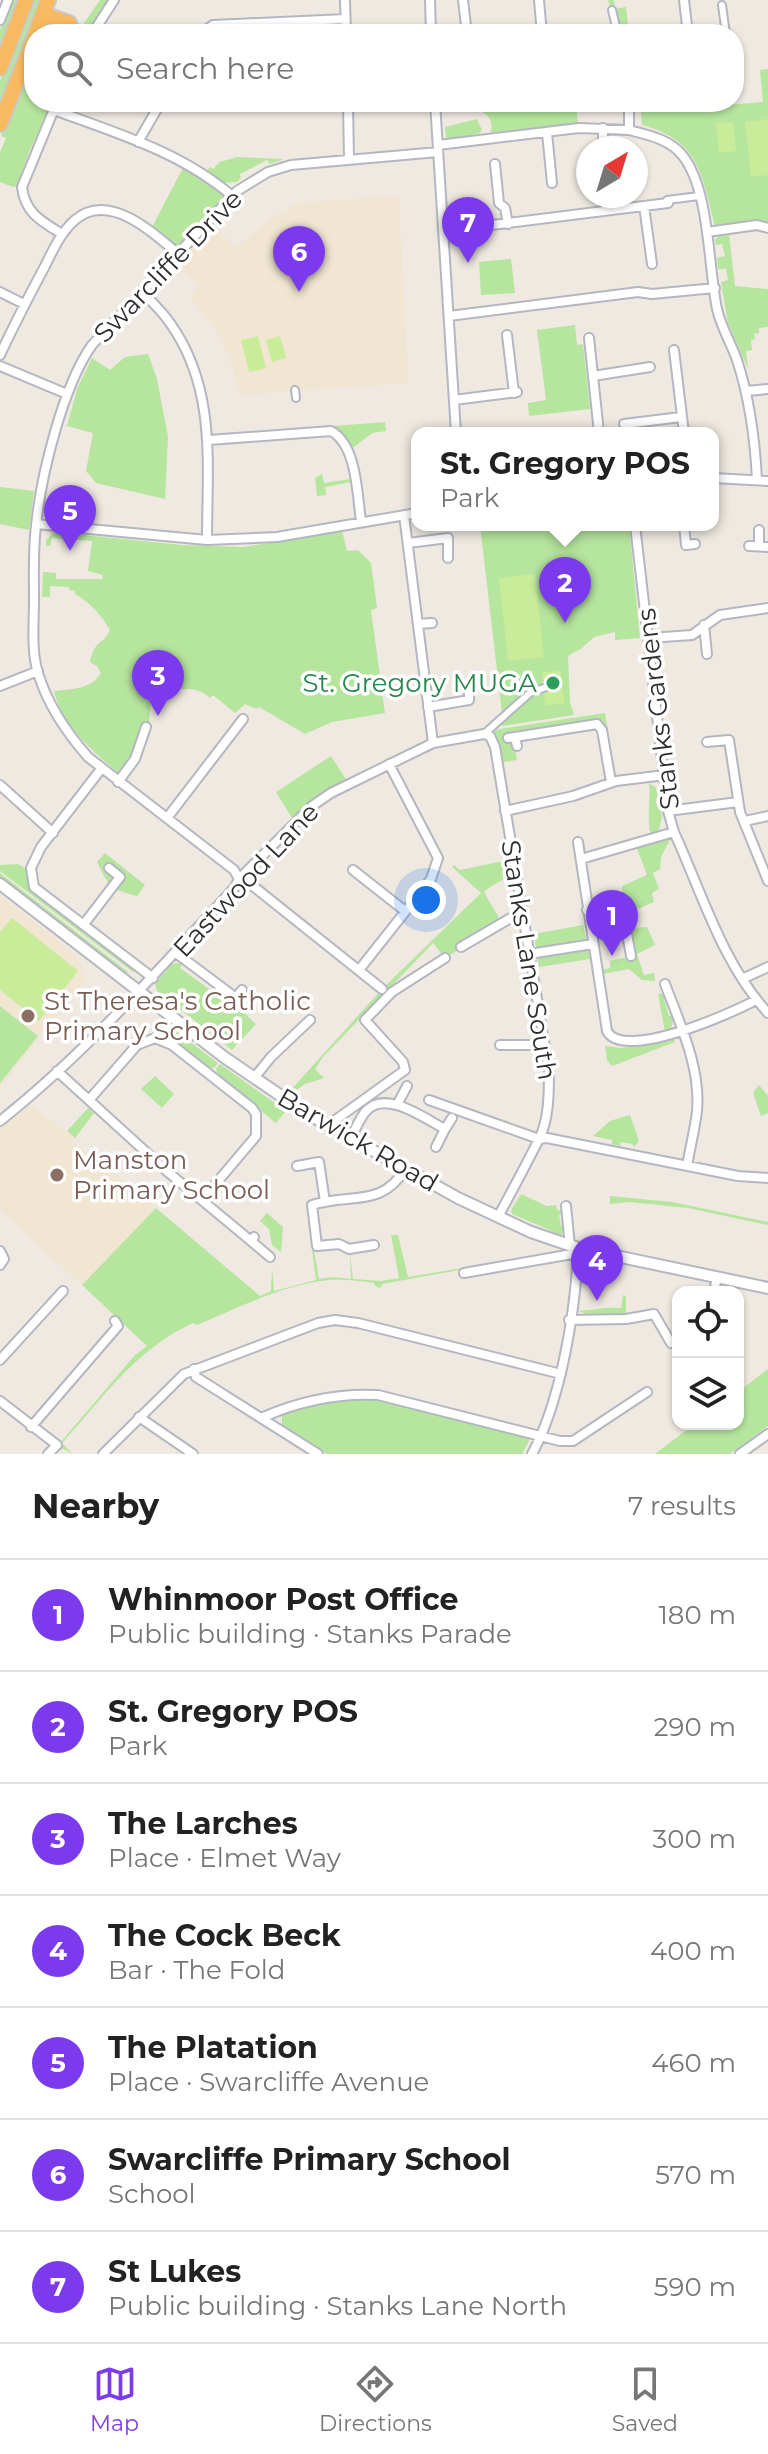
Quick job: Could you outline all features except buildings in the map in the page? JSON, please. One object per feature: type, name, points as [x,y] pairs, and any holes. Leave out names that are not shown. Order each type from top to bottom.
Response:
[{"type":"highway","points":[[0,68],[26,0]]},
{"type":"highway","points":[[45,7],[69,23]]},
{"type":"highway","points":[[0,124],[24,64]]},
{"type":"street","points":[[0,20],[8,0]]},
{"type":"street","points":[[98,24],[114,0]]},
{"type":"street","points":[[345,0],[345,24]]},
{"type":"street","points":[[430,0],[431,24]]},
{"type":"street","points":[[463,0],[466,24]]},
{"type":"street","points":[[539,0],[541,24]]},
{"type":"street","points":[[684,0],[687,24]]},
{"type":"street","points":[[722,5],[725,24]]},
{"type":"street","points":[[612,10],[615,24]]},
{"type":"street","points":[[235,24],[345,19]]},
{"type":"street","points":[[53,112],[22,187],[28,209],[62,234]]},
{"type":"street","points":[[70,112],[186,162],[232,196]]},
{"type":"street","points":[[138,142],[155,112]]},
{"type":"street","points":[[348,112],[349,160]]},
{"type":"street","points":[[436,112],[456,427]]},
{"type":"street","points":[[629,112],[629,130]]},
{"type":"street","points":[[603,128],[603,136]]},
{"type":"street","name":"Swarcliffe Drive","points":[[382,989],[234,870],[101,769],[60,722],[38,671],[34,627],[36,524],[67,394],[92,345],[232,196],[251,181],[279,168],[547,133],[603,128],[629,130],[651,135],[671,145],[691,170],[707,232],[721,322],[747,391],[755,440],[757,480]]},
{"type":"street","points":[[547,133],[552,183]]},
{"type":"street","points":[[495,164],[499,203],[505,208],[508,224]]},
{"type":"street","points":[[648,206],[699,196]]},
{"type":"street","points":[[444,231],[629,208]]},
{"type":"street","points":[[644,208],[652,264]]},
{"type":"street","points":[[0,355],[62,234],[81,215],[107,210],[123,215],[150,231],[177,253]]},
{"type":"street","points":[[707,232],[757,225],[768,228]]},
{"type":"street","points":[[449,316],[628,293],[715,288]]},
{"type":"street","points":[[141,291],[171,324],[192,364],[206,416],[209,440],[207,540]]},
{"type":"street","points":[[0,292],[24,304]]},
{"type":"street","points":[[454,400],[515,393],[507,335]]},
{"type":"street","points":[[589,338],[598,427]]},
{"type":"street","points":[[677,355],[683,427]]},
{"type":"street","points":[[0,366],[67,394]]},
{"type":"street","points":[[593,376],[650,367]]},
{"type":"street","points":[[747,391],[768,389]]},
{"type":"street","points":[[624,424],[681,417]]},
{"type":"street","points":[[209,440],[331,431],[339,435],[349,448],[361,521]]},
{"type":"street","points":[[719,478],[768,481]]},
{"type":"street","points":[[36,524],[207,540],[277,537],[411,514]]},
{"type":"street","points":[[404,515],[433,743]]},
{"type":"street","points":[[759,530],[759,546]]},
{"type":"street","name":"Stanks Gardens","points":[[636,531],[668,811],[716,929],[742,979],[768,1013]]},
{"type":"street","points":[[685,531],[686,545],[695,544]]},
{"type":"street","points":[[408,543],[448,538],[448,558]]},
{"type":"street","points":[[649,638],[692,635],[720,615],[768,608]]},
{"type":"street","points":[[418,624],[432,623]]},
{"type":"street","points":[[704,625],[707,654]]},
{"type":"street","points":[[0,686],[38,671]]},
{"type":"street","points":[[428,707],[469,700],[469,685]]},
{"type":"street","points":[[484,734],[531,692],[544,688]]},
{"type":"street","points":[[167,818],[243,719]]},
{"type":"street","points":[[513,740],[597,724],[602,730],[611,782]]},
{"type":"street","points":[[118,782],[135,759],[146,727]]},
{"type":"street","name":"Stanks Lane South","points":[[484,734],[493,740],[549,1089],[539,1139],[498,1217]]},
{"type":"street","name":"Eastwood Lane","points":[[0,1121],[153,978],[241,878],[312,806],[331,793],[433,743],[484,734]]},
{"type":"street","points":[[707,742],[729,740],[738,802],[768,881]]},
{"type":"street","points":[[359,970],[431,879],[438,858],[389,764]]},
{"type":"street","points":[[101,769],[31,868],[34,887],[153,978]]},
{"type":"street","points":[[505,811],[555,801],[611,782],[665,775]]},
{"type":"street","points":[[0,785],[53,833]]},
{"type":"street","points":[[668,811],[738,802]]},
{"type":"street","points":[[745,821],[768,816]]},
{"type":"street","points":[[581,859],[674,832]]},
{"type":"street","points":[[578,842],[607,1031],[611,1038],[619,1042],[631,1041],[682,1031],[756,1000]]},
{"type":"street","points":[[84,924],[120,877],[109,868]]},
{"type":"street","points":[[353,870],[405,911]]},
{"type":"street","name":"Barwick Road","points":[[0,884],[254,1078],[327,1126],[405,1169],[498,1217],[576,1249],[768,1288]]},
{"type":"street","points":[[587,910],[616,907],[623,912],[631,956]]},
{"type":"street","points":[[461,947],[521,912]]},
{"type":"street","points":[[529,954],[593,944]]},
{"type":"street","points":[[176,953],[236,998],[242,990]]},
{"type":"street","points":[[327,1126],[405,1070],[403,1062],[365,1020],[392,992],[445,958]]},
{"type":"street","points":[[742,979],[768,967]]},
{"type":"street","points":[[665,984],[692,1065],[697,1098],[687,1166]]},
{"type":"street","points":[[254,1078],[310,1020]]},
{"type":"street","points":[[89,1100],[137,1045],[155,1038],[172,1045],[252,1108],[256,1114],[256,1136],[202,1200]]},
{"type":"street","points":[[500,1045],[543,1045]]},
{"type":"street","points":[[57,1071],[270,1257]]},
{"type":"street","points":[[397,1105],[407,1086]]},
{"type":"street","points":[[429,1100],[539,1139],[547,1138],[738,1176],[768,1178]]},
{"type":"street","points":[[350,1139],[366,1110],[382,1102],[397,1105],[445,1129]]},
{"type":"street","points":[[436,1147],[452,1118]]},
{"type":"street","points":[[297,1166],[319,1162],[325,1202]]},
{"type":"street","points":[[374,1245],[349,1249],[339,1244],[317,1246],[312,1205],[385,1193],[396,1184],[405,1169]]},
{"type":"street","points":[[532,1454],[542,1436],[561,1374],[569,1320],[576,1249],[566,1206]]},
{"type":"street","points":[[464,1273],[576,1249]]},
{"type":"street","points":[[0,1251],[4,1259],[0,1265]]},
{"type":"street","points":[[715,1286],[717,1277]]},
{"type":"street","points":[[0,1360],[63,1291]]},
{"type":"street","points":[[569,1320],[626,1319],[654,1314],[671,1343]]},
{"type":"street","points":[[103,1454],[178,1378],[194,1369],[318,1323],[335,1320],[358,1323],[561,1374]]},
{"type":"street","points":[[31,1427],[118,1326],[115,1321]]},
{"type":"street","points":[[194,1369],[196,1377],[318,1454]]},
{"type":"street","points":[[261,1418],[286,1406],[313,1399],[378,1395],[573,1441],[647,1392]]},
{"type":"street","points":[[0,1401],[57,1445],[48,1454]]},
{"type":"street","points":[[139,1417],[193,1454]]},
{"type":"street","points":[[740,1454],[768,1434]]},
{"type":"shaded area","points":[[399,196],[408,383],[239,395],[233,368],[220,336],[190,297],[199,286],[178,266],[213,226],[236,248],[270,219],[298,203]]},
{"type":"shaded area","name":"St Theresa's Catholic Primary School","points":[[0,895],[70,950],[78,959],[86,978],[0,1087]]},
{"type":"shaded area","name":"Manston Primary School","points":[[31,1105],[75,1138],[72,1142],[156,1208],[82,1285],[0,1210],[0,1127]]},
{"type":"green space","points":[[11,0],[21,0],[0,56],[0,30]]},
{"type":"green space","points":[[32,0],[42,0],[33,24],[24,24],[24,46],[0,108],[0,81]]},
{"type":"green space","points":[[100,0],[111,0],[94,24],[84,23]]},
{"type":"green space","points":[[608,0],[614,0],[615,9],[626,7],[628,24],[615,24]]},
{"type":"green space","points":[[768,69],[768,228],[717,233],[703,180],[689,152],[662,132],[642,125],[641,112],[744,112],[744,104],[763,102],[760,70]]},
{"type":"green space","points":[[24,82],[24,112],[47,112],[17,186],[0,182],[0,152],[6,138],[1,136]]},
{"type":"green space","points":[[482,112],[577,112],[578,123],[490,133],[491,123]]},
{"type":"green space","points":[[477,119],[482,130],[480,133],[451,139],[446,137],[445,127]]},
{"type":"green space","points":[[768,119],[768,175],[751,177],[745,122]]},
{"type":"green space","points":[[733,122],[736,151],[719,153],[716,123]]},
{"type":"green space","points":[[237,157],[284,159],[270,164],[267,160],[240,174],[237,182],[223,183],[207,170]]},
{"type":"green space","points":[[186,162],[232,196],[177,253],[150,231]]},
{"type":"green space","points":[[729,234],[735,286],[768,289],[768,327],[759,328],[759,333],[754,334],[755,339],[751,340],[752,350],[746,351],[748,369],[728,323],[721,282],[728,280],[726,269],[718,269],[717,258],[725,256],[722,244],[716,245],[715,240]]},
{"type":"green space","points":[[511,259],[515,293],[481,295],[479,262]]},
{"type":"green space","points":[[575,325],[577,345],[583,344],[590,409],[529,416],[528,403],[546,400],[537,330]]},
{"type":"green space","points":[[258,336],[266,368],[249,372],[241,340]]},
{"type":"green space","points":[[280,336],[286,358],[272,362],[266,340]]},
{"type":"green space","points":[[148,354],[157,379],[168,437],[165,499],[96,483],[86,471],[93,433],[67,426],[77,389],[92,358],[110,370],[125,357]]},
{"type":"green space","points":[[385,422],[386,431],[372,433],[349,451],[344,440],[321,432],[320,427]]},
{"type":"green space","points":[[322,474],[324,483],[351,479],[351,482],[325,487],[326,495],[317,496],[315,478]]},
{"type":"green space","points":[[0,487],[34,491],[29,530],[0,524]]},
{"type":"green space","points":[[342,531],[347,551],[358,550],[371,563],[377,608],[371,610],[385,713],[332,722],[305,734],[259,707],[256,709],[245,704],[235,713],[213,695],[210,698],[197,690],[151,694],[149,727],[119,773],[89,747],[71,726],[54,691],[80,688],[97,679],[101,673],[90,662],[92,654],[110,630],[95,610],[69,587],[50,586],[50,597],[42,597],[43,572],[56,573],[56,579],[102,579],[103,575],[88,571],[92,541],[52,538],[50,546],[46,546],[46,540],[54,532],[182,545],[243,547]]},
{"type":"green space","points":[[481,531],[630,531],[640,638],[615,640],[615,632],[594,637],[568,656],[570,702],[574,715],[502,726],[496,719],[502,713]]},
{"type":"green space","points":[[535,574],[544,657],[508,661],[499,578]]},
{"type":"green space","name":"St. Gregory MUGA","points":[[561,671],[564,704],[545,705],[542,672]]},
{"type":"green space","points":[[605,713],[616,781],[611,782],[601,726],[514,737],[512,749],[515,749],[517,760],[497,763],[495,747],[484,734],[500,729]]},
{"type":"green space","points":[[331,756],[349,784],[331,793],[295,823],[276,792]]},
{"type":"green space","points":[[649,783],[658,789],[662,817],[659,830],[651,834],[649,822]]},
{"type":"green space","points":[[674,832],[661,857],[660,869],[653,873],[659,889],[652,893],[654,902],[631,912],[635,928],[647,927],[655,945],[637,954],[644,975],[654,973],[655,981],[642,980],[629,969],[603,974],[602,970],[610,968],[610,961],[631,956],[618,904],[623,898],[622,886],[647,875],[635,843]]},
{"type":"green space","points":[[105,853],[145,885],[137,896],[116,889],[108,882],[97,862]]},
{"type":"green space","points":[[508,860],[510,874],[484,892],[502,923],[445,958],[433,943],[323,1057],[315,1069],[324,1078],[305,1084],[291,1094],[289,1092],[382,989],[481,893],[452,867],[454,865],[460,870]]},
{"type":"green space","points":[[18,864],[28,870],[31,887],[138,970],[133,972],[0,871],[0,865]]},
{"type":"green space","points":[[0,873],[128,972],[125,975],[0,878]]},
{"type":"green space","points":[[12,918],[78,971],[39,1021],[0,990],[0,932]]},
{"type":"green space","points":[[583,925],[590,959],[539,967],[534,934]]},
{"type":"green space","points":[[183,962],[180,968],[223,999],[226,995],[256,1024],[232,1050],[157,991],[155,984],[172,964]]},
{"type":"green space","points":[[665,993],[669,997],[664,999],[669,1016],[675,1015],[670,1031],[665,1032],[658,994]]},
{"type":"green space","points":[[0,1006],[38,1036],[0,1083]]},
{"type":"green space","points":[[173,1029],[218,1063],[214,1068],[205,1069],[167,1036]]},
{"type":"green space","points":[[674,1039],[675,1042],[612,1066],[607,1060],[605,1046],[621,1048]]},
{"type":"green space","points":[[220,1064],[286,1111],[276,1123],[219,1077],[216,1069]]},
{"type":"green space","points":[[155,1076],[174,1094],[162,1108],[141,1089]]},
{"type":"green space","points":[[759,1085],[768,1096],[768,1113],[761,1116],[753,1093]]},
{"type":"green space","points":[[88,1108],[94,1113],[75,1138],[67,1131]]},
{"type":"green space","points":[[630,1115],[639,1141],[634,1147],[621,1142],[620,1146],[612,1144],[612,1140],[593,1136],[610,1121]]},
{"type":"green space","points":[[521,1194],[547,1206],[556,1205],[565,1213],[559,1215],[561,1226],[567,1225],[561,1235],[512,1214],[511,1210]]},
{"type":"green space","points":[[610,1196],[672,1202],[768,1222],[768,1225],[688,1208],[629,1202],[610,1204]]},
{"type":"green space","points":[[156,1208],[260,1296],[271,1291],[272,1268],[274,1291],[316,1280],[312,1250],[319,1279],[351,1279],[350,1253],[353,1279],[381,1281],[399,1278],[391,1235],[398,1235],[408,1277],[559,1252],[382,1284],[380,1288],[374,1283],[352,1280],[313,1282],[262,1298],[197,1325],[193,1323],[154,1346],[106,1392],[62,1443],[73,1454],[60,1447],[60,1443],[135,1355],[147,1346],[82,1285]]},
{"type":"green space","points":[[267,1213],[283,1227],[281,1252],[272,1245],[269,1229],[260,1221]]},
{"type":"green space","points":[[623,1295],[626,1296],[626,1317],[579,1317],[584,1313],[579,1311],[621,1308]]},
{"type":"green space","points":[[768,1369],[768,1426],[730,1454],[655,1454],[686,1430],[744,1430],[744,1387]]},
{"type":"green space","points":[[360,1397],[380,1399],[529,1437],[529,1441],[522,1454],[327,1454],[282,1426],[282,1414],[313,1403]]},
{"type":"place","name":"St Lukes","points":[[468,263]]},
{"type":"place","name":"Swarcliffe Primary School","points":[[299,292]]},
{"type":"place","name":"The Platation","points":[[70,551]]},
{"type":"place","name":"St. Gregory POS","points":[[565,623]]},
{"type":"place","name":"St. Gregory MUGA","points":[[553,683]]},
{"type":"place","name":"The Larches","points":[[158,716]]},
{"type":"place","name":"Whinmoor Post Office","points":[[612,956]]},
{"type":"place","name":"St Theresa's Catholic Primary School","points":[[28,1016]]},
{"type":"place","name":"Manston Primary School","points":[[57,1175]]},
{"type":"place","name":"The Cock Beck","points":[[597,1301]]}]
